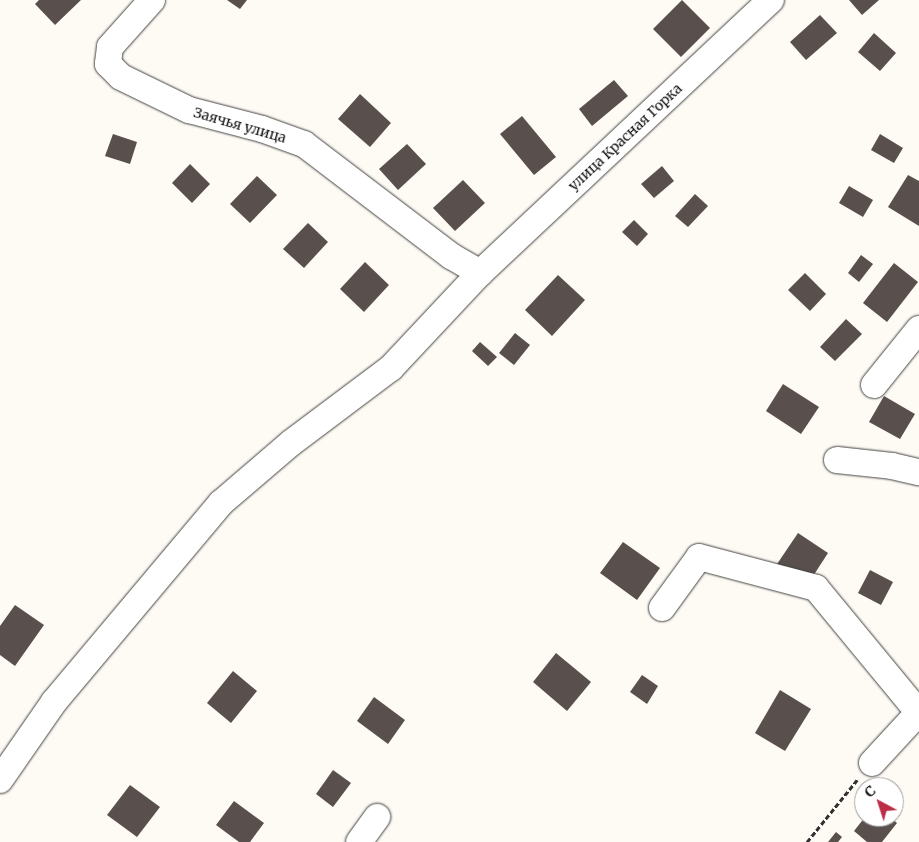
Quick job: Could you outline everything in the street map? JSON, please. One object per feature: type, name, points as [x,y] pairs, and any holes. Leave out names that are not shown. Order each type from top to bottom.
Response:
[{"type":"street","name":"Заячья улица","points":[[152,0],[110,46],[108,64],[121,77],[189,110],[262,129],[304,144],[451,256],[480,273]]},
{"type":"street","name":"улица Красная Горка","points":[[0,780],[54,702],[222,503],[291,443],[391,368],[480,273],[771,0]]},
{"type":"street","points":[[874,385],[919,329]]},
{"type":"street","points":[[836,460],[892,466],[919,472]]},
{"type":"street","points":[[662,608],[699,557],[816,588],[919,713],[872,763]]},
{"type":"street","points":[[359,842],[377,817]]},
{"type":"path","points":[[807,842],[872,763]]},
{"type":"building","points":[[39,0],[81,0],[55,25],[35,4]]},
{"type":"building","points":[[227,0],[247,0],[240,9]]},
{"type":"building","points":[[682,0],[710,28],[681,57],[653,29]]},
{"type":"building","points":[[849,0],[879,0],[862,15]]},
{"type":"building","points":[[820,15],[837,33],[806,60],[790,42]]},
{"type":"building","points":[[874,33],[896,53],[880,71],[858,52]]},
{"type":"building","points":[[614,80],[628,96],[592,126],[579,109]]},
{"type":"building","points":[[360,94],[391,123],[370,147],[338,119]]},
{"type":"building","points":[[522,116],[556,157],[534,175],[500,134]]},
{"type":"building","points":[[113,134],[137,142],[130,164],[105,156]]},
{"type":"building","points":[[880,134],[903,148],[894,163],[871,150]]},
{"type":"building","points":[[407,144],[426,164],[398,190],[379,169]]},
{"type":"building","points":[[190,164],[210,184],[192,203],[172,183]]},
{"type":"building","points":[[662,166],[674,181],[654,198],[641,184]]},
{"type":"building","points":[[908,175],[919,181],[919,226],[888,207]]},
{"type":"building","points":[[257,176],[277,195],[250,223],[230,204]]},
{"type":"building","points":[[463,180],[485,203],[455,231],[433,208]]},
{"type":"building","points":[[849,186],[873,200],[863,217],[839,203]]},
{"type":"building","points":[[695,194],[708,206],[688,227],[675,216]]},
{"type":"building","points":[[634,220],[648,234],[637,246],[622,232]]},
{"type":"building","points":[[308,223],[328,242],[304,268],[283,249]]},
{"type":"building","points":[[861,255],[873,264],[859,282],[848,273]]},
{"type":"building","points":[[365,262],[389,285],[364,312],[340,289]]},
{"type":"building","points":[[894,263],[918,282],[887,322],[863,303]]},
{"type":"building","points":[[805,273],[826,294],[810,311],[788,290]]},
{"type":"building","points":[[558,275],[585,300],[552,336],[525,310]]},
{"type":"building","points":[[846,319],[862,334],[835,361],[820,347]]},
{"type":"building","points":[[515,333],[530,345],[514,365],[499,353]]},
{"type":"building","points":[[480,342],[497,357],[488,366],[472,351]]},
{"type":"building","points":[[783,384],[819,407],[801,434],[766,411]]},
{"type":"building","points":[[884,396],[915,414],[900,439],[869,422]]},
{"type":"building","points":[[798,533],[828,553],[806,587],[775,567]]},
{"type":"building","points":[[623,542],[660,568],[637,600],[600,573]]},
{"type":"building","points":[[870,570],[893,582],[881,605],[858,593]]},
{"type":"building","points":[[15,605],[44,625],[15,666],[0,655],[0,626]]},
{"type":"building","points":[[556,653],[591,682],[567,711],[533,682]]},
{"type":"building","points":[[233,671],[257,691],[231,723],[207,703]]},
{"type":"building","points":[[642,675],[658,686],[647,704],[630,692]]},
{"type":"building","points":[[780,690],[811,709],[785,751],[755,733]]},
{"type":"building","points":[[374,697],[405,720],[388,744],[357,721]]},
{"type":"building","points":[[333,770],[351,783],[333,807],[316,794]]},
{"type":"building","points":[[130,785],[160,807],[137,837],[107,815]]},
{"type":"building","points":[[234,801],[264,823],[250,842],[239,842],[216,825]]},
{"type":"building","points":[[857,827],[894,827],[882,842],[867,842],[854,831]]},
{"type":"building","points":[[836,832],[842,837],[838,842],[828,842]]}]
